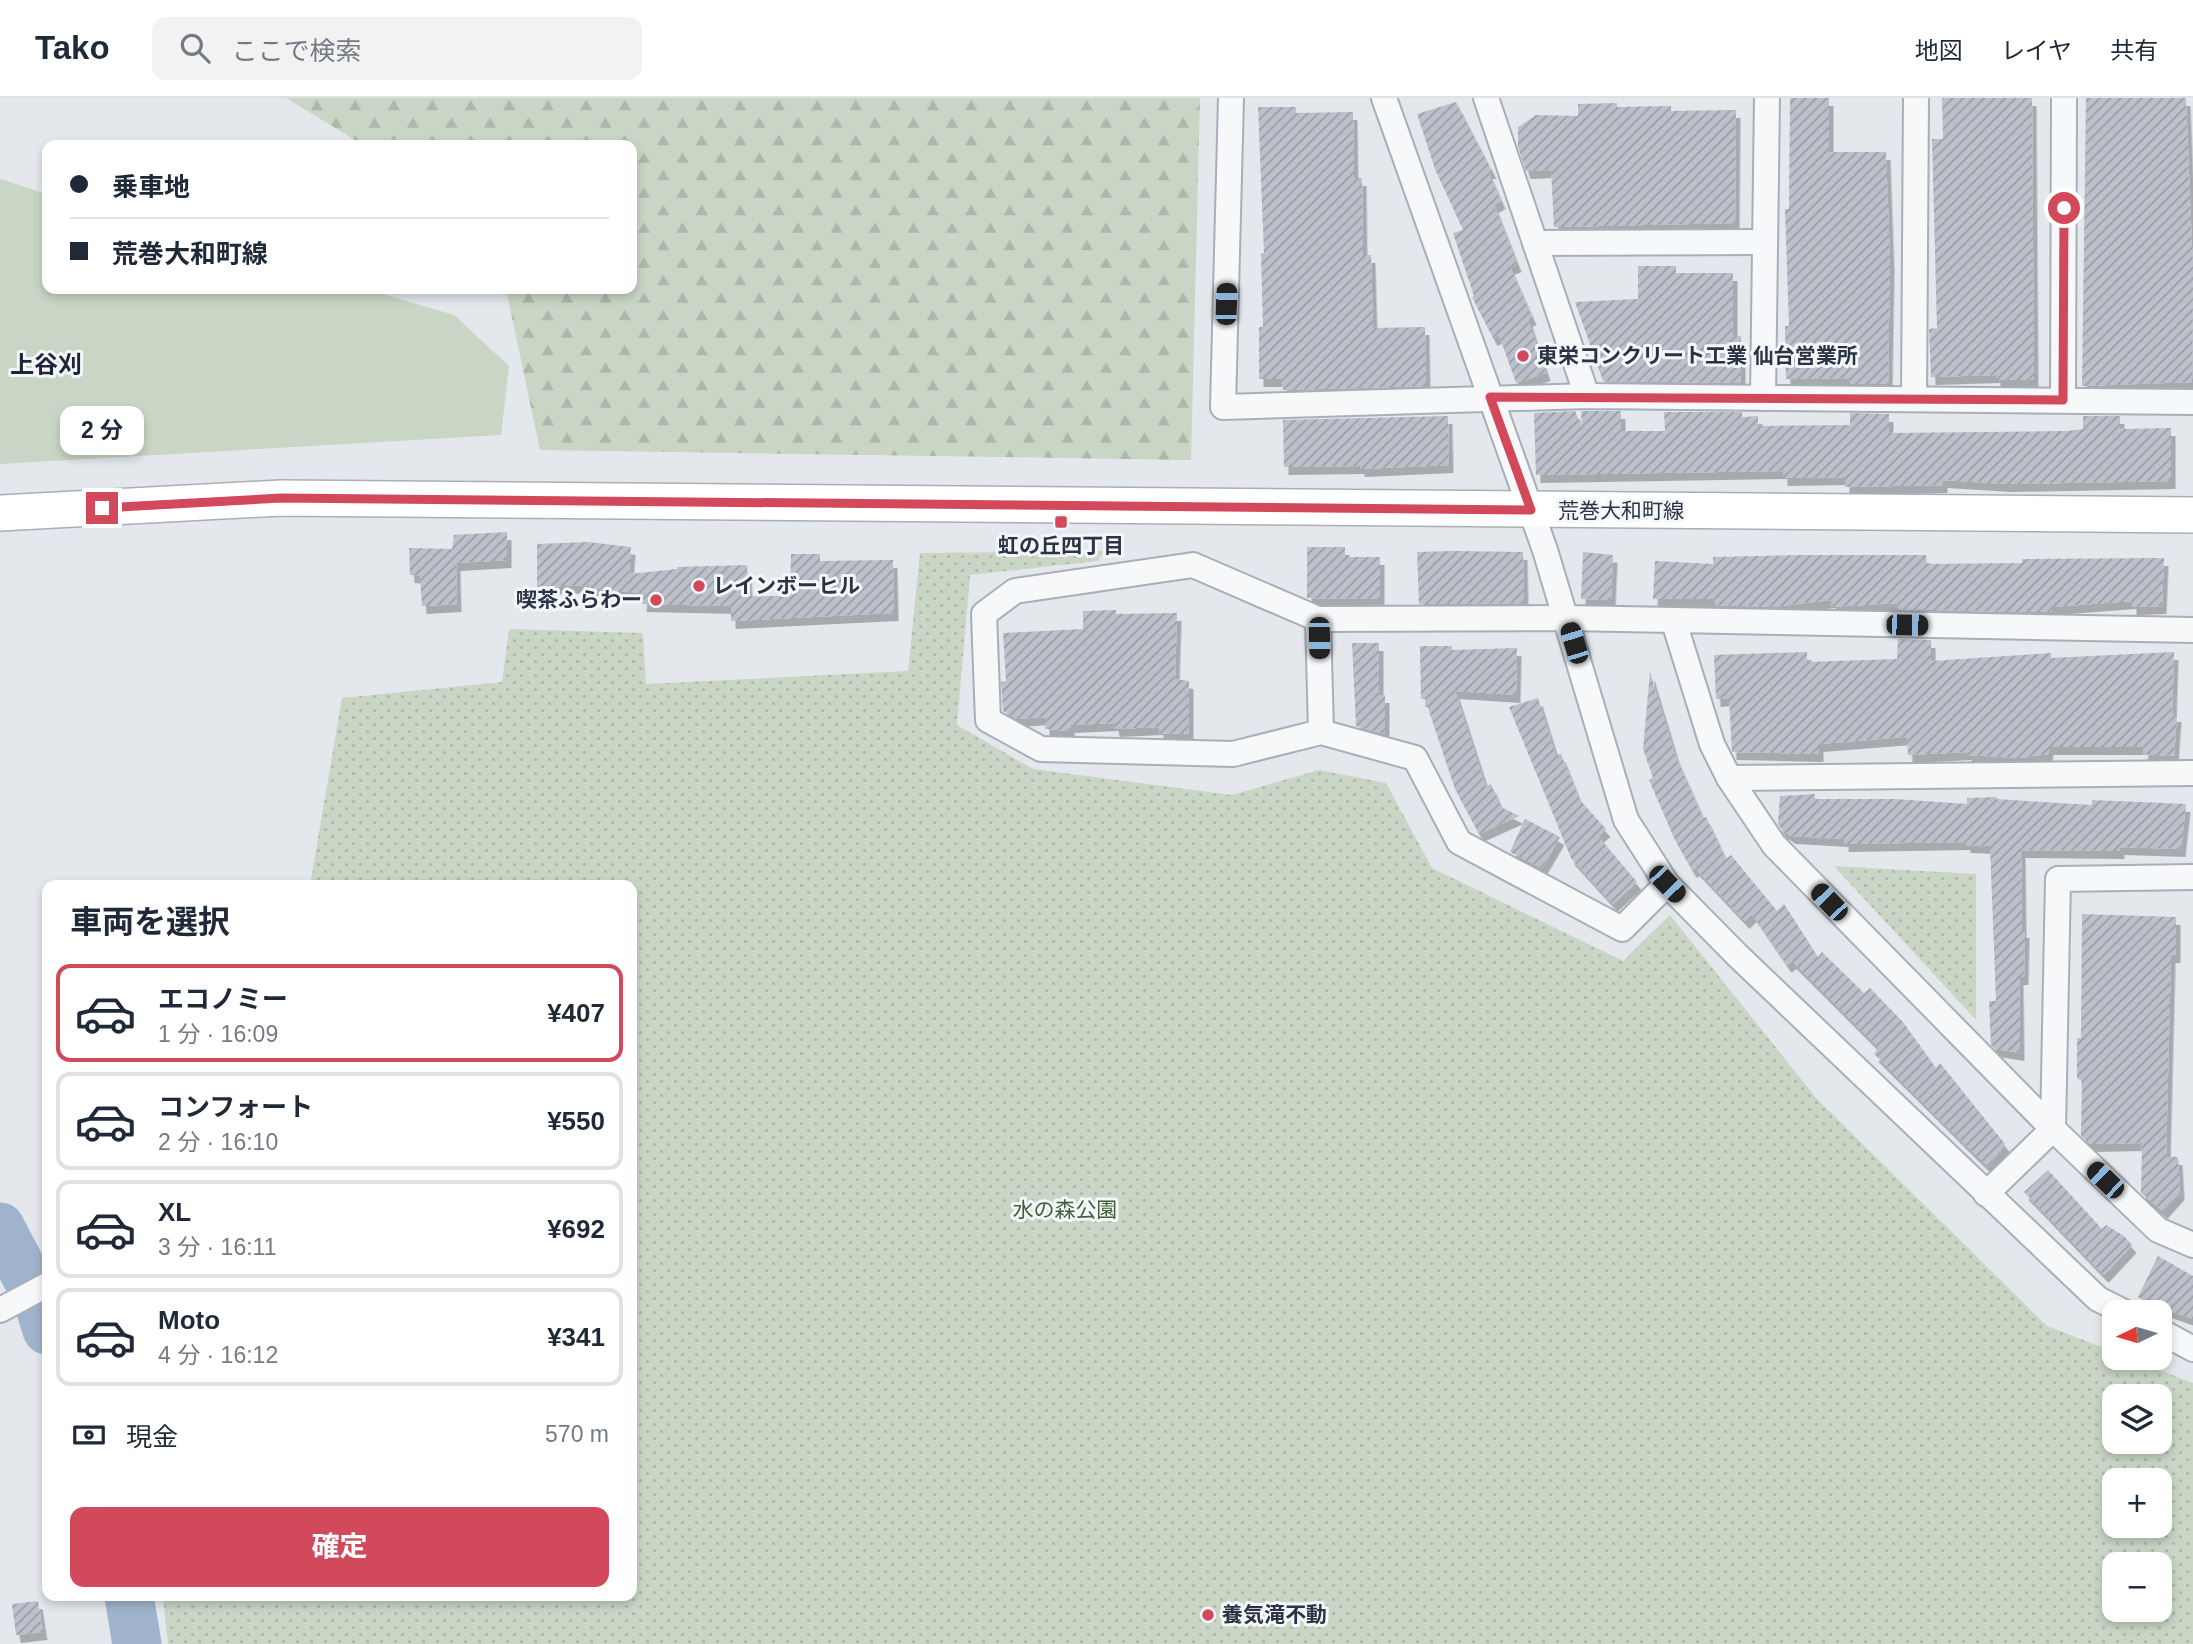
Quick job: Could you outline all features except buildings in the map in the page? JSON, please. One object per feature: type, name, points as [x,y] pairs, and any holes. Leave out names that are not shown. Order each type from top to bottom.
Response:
[{"type":"street","points":[[1231,98],[1223,407],[1587,396],[2193,402]]},
{"type":"street","points":[[1384,98],[1531,510],[1626,820],[1667,884],[1737,955],[1986,1194],[2102,1300]]},
{"type":"street","points":[[1486,98],[1587,396]]},
{"type":"street","points":[[1763,398],[1767,98]]},
{"type":"street","points":[[1914,399],[1916,98]]},
{"type":"street","points":[[2063,400],[2064,98]]},
{"type":"street","points":[[1535,243],[1765,242]]},
{"type":"street","name":"荒巻大和町線","points":[[0,513],[281,498],[2193,515]]},
{"type":"street","points":[[1667,884],[1622,929],[1459,842],[1415,758],[1321,732],[1233,754],[1041,749],[988,720],[984,614],[1015,591],[1193,565],[1318,619],[1566,618],[2193,630]]},
{"type":"street","points":[[1318,619],[1321,732]]},
{"type":"street","points":[[1674,622],[1712,744],[1729,778],[1774,845],[2053,1129],[2158,1230],[2193,1245]]},
{"type":"street","points":[[1729,778],[2193,773]]},
{"type":"street","points":[[1986,1194],[2053,1129],[2058,879],[2193,877]]},
{"type":"street","points":[[0,1310],[42,1288]]},
{"type":"street","points":[[2172,1338],[2193,1349]]},
{"type":"green space","points":[[286,98],[1200,98],[1191,460],[540,450],[507,294],[637,294],[637,140],[355,140]]},
{"type":"green space","points":[[0,179],[42,192],[42,294],[383,294],[454,315],[509,366],[501,435],[0,464]]},
{"type":"green space","name":"水の森公園","points":[[1104,551],[1098,561],[970,575],[957,725],[1033,769],[1232,795],[1319,770],[1386,783],[1432,868],[1623,961],[1670,915],[1817,1099],[2047,1326],[2102,1347],[2102,1370],[2160,1370],[2193,1383],[2193,1644],[168,1644],[164,1601],[637,1601],[637,880],[311,880],[342,698],[502,682],[509,629],[643,633],[646,684],[908,671],[920,553]]},
{"type":"green space","points":[[1834,866],[1976,874],[1976,1020]]},
{"type":"waterway","points":[[0,1227],[36,1295],[42,1314]]},
{"type":"waterway","points":[[130,1601],[137,1644]]},
{"type":"place","name":"東栄コンクリート工業 仙台営業所","points":[[1523,356]]},
{"type":"place","name":"虹の丘四丁目","points":[[1061,522]]},
{"type":"place","name":"レインボーヒル","points":[[699,586]]},
{"type":"place","name":"喫茶ふらわー","points":[[656,600]]},
{"type":"place","name":"養気滝不動","points":[[1208,1615]]},
{"type":"district","name":"上谷刈","points":[[46,365]]},
{"type":"route","points":[[102,508],[281,498],[1531,510],[1490,397],[2063,400],[2064,208]]}]
